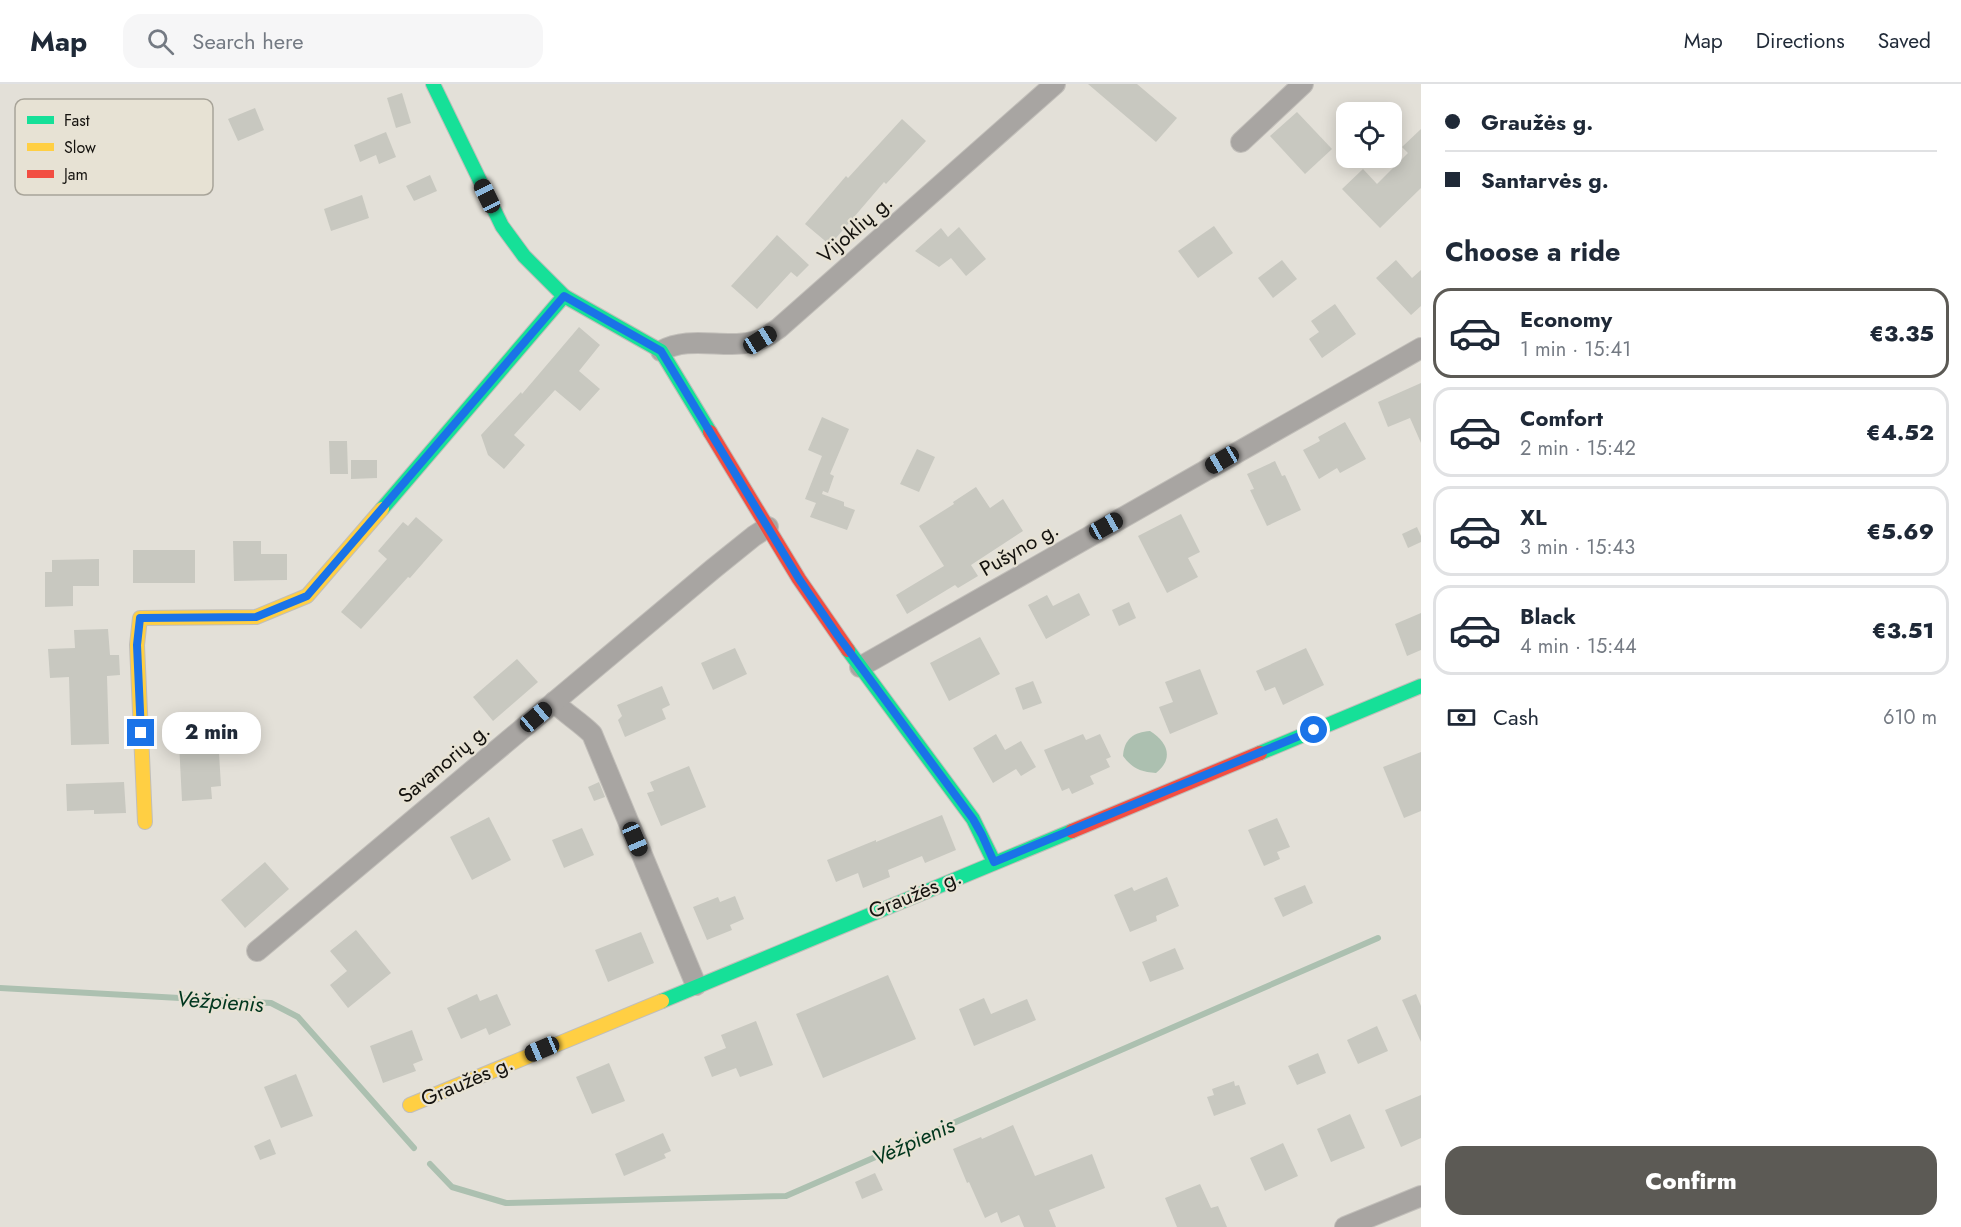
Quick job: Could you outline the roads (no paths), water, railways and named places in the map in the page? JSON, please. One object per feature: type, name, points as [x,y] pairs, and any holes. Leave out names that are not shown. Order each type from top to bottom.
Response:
[{"type":"street","points":[[433,84],[502,226],[524,256],[564,296],[661,351],[799,579],[860,667],[973,819],[994,862]]},
{"type":"street","name":"Vijoklių g.","points":[[661,351],[672,345],[741,344],[760,340],[779,328],[1055,84]]},
{"type":"street","points":[[1241,142],[1303,84]]},
{"type":"street","points":[[145,822],[137,645],[140,618],[256,617],[307,596],[564,296]]},
{"type":"street","name":"Pušyno g.","points":[[860,667],[1421,348]]},
{"type":"street","name":"Savanorių g.","points":[[257,951],[713,569],[768,527]]},
{"type":"street","name":"Graužės g.","points":[[410,1105],[1421,686]]},
{"type":"street","points":[[554,702],[592,734],[696,985]]},
{"type":"street","points":[[1345,1227],[1421,1196]]},
{"type":"waterway","name":"Vėžpienis","points":[[430,1164],[452,1187],[506,1203],[786,1196],[1378,938]]},
{"type":"waterway","name":"Vėžpienis","points":[[0,988],[271,1003],[298,1017],[414,1148]]}]
